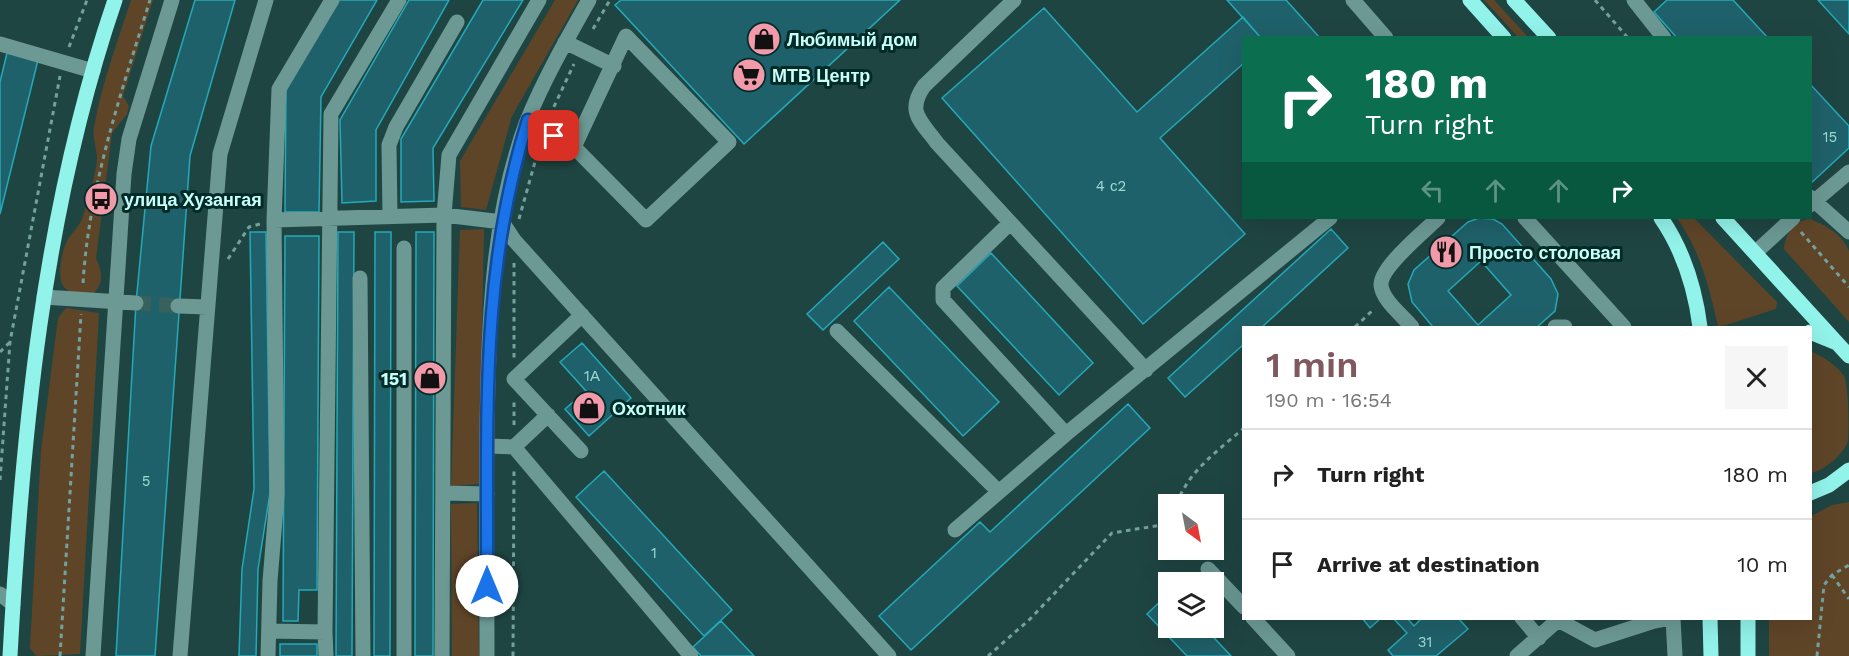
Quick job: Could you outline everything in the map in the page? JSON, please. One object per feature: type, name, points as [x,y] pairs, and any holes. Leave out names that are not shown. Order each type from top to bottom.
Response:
[{"type":"main road","points":[[10,656],[33,380],[44,297],[65,189],[93,71],[115,0]]},
{"type":"main road","points":[[1470,0],[1502,36]]},
{"type":"main road","points":[[1514,0],[1547,36]]},
{"type":"main road","points":[[1661,219],[1684,263],[1697,307],[1700,326]]},
{"type":"main road","points":[[1724,219],[1849,356]]},
{"type":"main road","points":[[1812,333],[1837,343]]},
{"type":"main road","points":[[1829,485],[1849,470]]},
{"type":"main road","points":[[1812,492],[1849,480]]},
{"type":"main road","points":[[1710,620],[1711,656]]},
{"type":"main road","points":[[1748,620],[1748,656]]},
{"type":"street","points":[[93,656],[114,302],[129,139],[172,0]]},
{"type":"street","points":[[180,656],[220,154],[266,0]]},
{"type":"street","points":[[268,656],[277,495],[274,220],[279,89],[332,0]]},
{"type":"street","points":[[326,656],[331,114],[399,0]]},
{"type":"street","points":[[442,656],[444,215],[449,155],[539,0]]},
{"type":"street","points":[[487,656],[488,381],[493,283],[502,222],[514,164],[528,120],[565,42],[589,0]]},
{"type":"street","points":[[1014,0],[924,86],[915,98],[915,114],[937,143],[1146,370]]},
{"type":"street","points":[[1353,0],[1384,36]]},
{"type":"street","points":[[1634,0],[1662,36]]},
{"type":"street","points":[[390,217],[389,145],[396,126],[457,22]]},
{"type":"street","points":[[528,120],[543,131],[574,147],[646,220],[729,142],[626,36],[614,66],[574,147]]},
{"type":"street","points":[[565,42],[614,66]]},
{"type":"street","points":[[0,44],[93,71]]},
{"type":"street","points":[[1849,172],[1812,202],[1849,232]]},
{"type":"street","points":[[274,220],[444,215],[502,222],[514,240],[889,656]]},
{"type":"street","points":[[956,530],[1066,434],[1329,219]]},
{"type":"street","points":[[1411,326],[1386,297],[1381,285],[1385,270],[1437,219]]},
{"type":"street","points":[[1526,219],[1623,326]]},
{"type":"street","points":[[1756,252],[1794,221]]},
{"type":"street","points":[[1011,223],[943,288],[943,300],[1066,434]]},
{"type":"street","points":[[404,248],[404,656]]},
{"type":"street","points":[[360,278],[363,656]]},
{"type":"street","points":[[44,297],[136,303]]},
{"type":"street","points":[[178,306],[207,307]]},
{"type":"street","points":[[488,381],[514,379],[582,315]]},
{"type":"street","points":[[837,330],[999,492]]},
{"type":"street","points":[[514,379],[581,451]]},
{"type":"street","points":[[487,446],[514,447],[548,415]]},
{"type":"street","points":[[514,447],[691,656]]},
{"type":"street","points":[[444,493],[487,494]]},
{"type":"street","points":[[1208,569],[1242,605]]},
{"type":"street","points":[[0,594],[13,604]]},
{"type":"street","points":[[1255,620],[1288,656]]},
{"type":"street","points":[[1524,620],[1539,638]]},
{"type":"street","points":[[1517,656],[1556,620]]},
{"type":"street","points":[[1559,620],[1595,640],[1665,620]]},
{"type":"street","points":[[1672,620],[1675,656]]},
{"type":"street","points":[[269,631],[325,632]]},
{"type":"path","points":[[0,480],[10,342],[63,62],[87,0]]},
{"type":"path","points":[[60,656],[85,249],[109,131],[150,0]]},
{"type":"path","points":[[513,656],[514,240],[543,131],[581,49],[610,0]]},
{"type":"path","points":[[1595,0],[1626,36]]},
{"type":"path","points":[[226,263],[249,227],[274,220]]},
{"type":"path","points":[[1794,221],[1849,287]]},
{"type":"path","points":[[1356,326],[1386,297]]},
{"type":"path","points":[[0,352],[10,342]]},
{"type":"path","points":[[1180,494],[1199,468],[1242,430]]},
{"type":"path","points":[[988,656],[1030,619],[1112,533],[1158,526]]},
{"type":"path","points":[[1817,656],[1824,585],[1832,575],[1849,565]]},
{"type":"path","points":[[1832,575],[1849,599]]},
{"type":"shaded area","points":[[131,0],[153,0],[123,96],[129,106],[127,114],[112,133],[96,258],[101,280],[94,293],[79,296],[64,287],[62,283],[60,277],[62,256],[68,239],[81,221],[91,190],[97,159],[94,131],[97,111]]},
{"type":"shaded area","points":[[555,0],[578,0],[512,116],[486,210],[461,207],[460,161]]},
{"type":"shaded area","points":[[1484,0],[1494,0],[1527,36],[1517,36]]},
{"type":"shaded area","points":[[1678,219],[1695,219],[1777,302],[1776,309],[1718,326],[1698,256]]},
{"type":"shaded area","points":[[1810,219],[1833,231],[1843,240],[1849,251],[1849,322],[1784,249],[1791,229],[1799,222]]},
{"type":"shaded area","points":[[484,229],[479,484],[451,486],[460,230]]},
{"type":"shaded area","points":[[66,308],[99,313],[80,654],[36,656],[30,648],[41,451],[58,318]]},
{"type":"shaded area","points":[[1812,352],[1829,361],[1844,376],[1848,418],[1846,446],[1828,465],[1812,473]]},
{"type":"shaded area","points":[[1849,502],[1849,656],[1769,656],[1769,620],[1812,620],[1812,515],[1832,505]]},
{"type":"shaded area","points":[[477,503],[479,656],[452,656],[451,504]]},
{"type":"building","points":[[195,0],[235,0],[190,156],[155,656],[116,656],[136,303],[151,146]]},
{"type":"building","points":[[338,0],[377,0],[321,97],[319,212],[285,212],[286,89]]},
{"type":"building","points":[[409,0],[449,0],[376,130],[376,201],[342,203],[340,120]]},
{"type":"building","points":[[483,0],[523,0],[433,148],[434,201],[401,202],[401,139]]},
{"type":"building","name":"МТВ Центр","points":[[621,0],[900,0],[744,144],[615,5]]},
{"type":"building","points":[[1227,0],[1286,0],[1318,36],[1259,36]]},
{"type":"building","points":[[1667,0],[1733,0],[1766,36],[1675,36],[1654,12]]},
{"type":"building","points":[[1818,0],[1849,0],[1849,34]]},
{"type":"building","points":[[1044,8],[1137,112],[1243,17],[1259,36],[1242,36],[1242,65],[1160,138],[1245,234],[1143,324],[942,98]]},
{"type":"building","points":[[7,53],[38,60],[0,214],[0,82]]},
{"type":"building","points":[[1812,86],[1849,126],[1849,148],[1812,182]]},
{"type":"building","points":[[1476,219],[1493,219],[1502,224],[1551,279],[1558,294],[1555,311],[1538,326],[1432,326],[1412,302],[1408,284],[1414,270],[1468,222]],"holes":[[[1481,261],[1511,295],[1478,325],[1448,291]]]},
{"type":"building","points":[[1331,229],[1348,248],[1263,326],[1242,326],[1242,346],[1185,397],[1168,378]]},
{"type":"building","points":[[250,232],[266,232],[270,493],[258,569],[256,656],[239,656],[242,569],[254,489]]},
{"type":"building","points":[[338,232],[354,232],[352,656],[336,656]]},
{"type":"building","points":[[375,232],[391,232],[390,656],[374,656]]},
{"type":"building","points":[[416,232],[434,232],[433,656],[415,656]]},
{"type":"building","points":[[285,236],[319,236],[317,590],[299,590],[298,621],[283,621]]},
{"type":"building","points":[[883,242],[899,259],[823,330],[807,314]]},
{"type":"building","points":[[991,253],[1093,363],[1059,395],[957,286]]},
{"type":"building","points":[[889,287],[999,402],[963,436],[854,321]]},
{"type":"building","points":[[582,343],[631,398],[589,436],[565,409],[586,391],[560,362]]},
{"type":"building","points":[[1128,404],[1150,428],[911,650],[879,616],[980,522],[990,532]]},
{"type":"building","points":[[604,471],[732,610],[704,636],[576,497]]},
{"type":"building","points":[[1158,604],[1158,626],[1147,614]]},
{"type":"building","points":[[1364,620],[1379,620],[1370,628]]},
{"type":"building","points":[[1395,620],[1409,620],[1414,626],[1420,620],[1460,620],[1468,629],[1436,656],[1393,656],[1388,650],[1407,633]]},
{"type":"building","points":[[721,621],[754,656],[701,656],[693,647]]},
{"type":"building","points":[[1170,638],[1214,638],[1231,656],[1187,656]]},
{"type":"building","points":[[280,644],[317,644],[317,656],[280,656]]},
{"type":"tunnel","points":[[136,303],[178,306]]},
{"type":"place","name":"Любимый дом","points":[[764,39]]},
{"type":"place","name":"МТВ Центр","points":[[749,75]]},
{"type":"place","name":"улица Хузангая","points":[[101,199]]},
{"type":"place","name":"Просто столовая","points":[[1446,252]]},
{"type":"place","name":"151","points":[[430,378]]},
{"type":"place","name":"Охотник","points":[[589,408]]},
{"type":"route","points":[[487,586],[488,381],[493,283],[504,205],[528,120],[554,136]]}]
